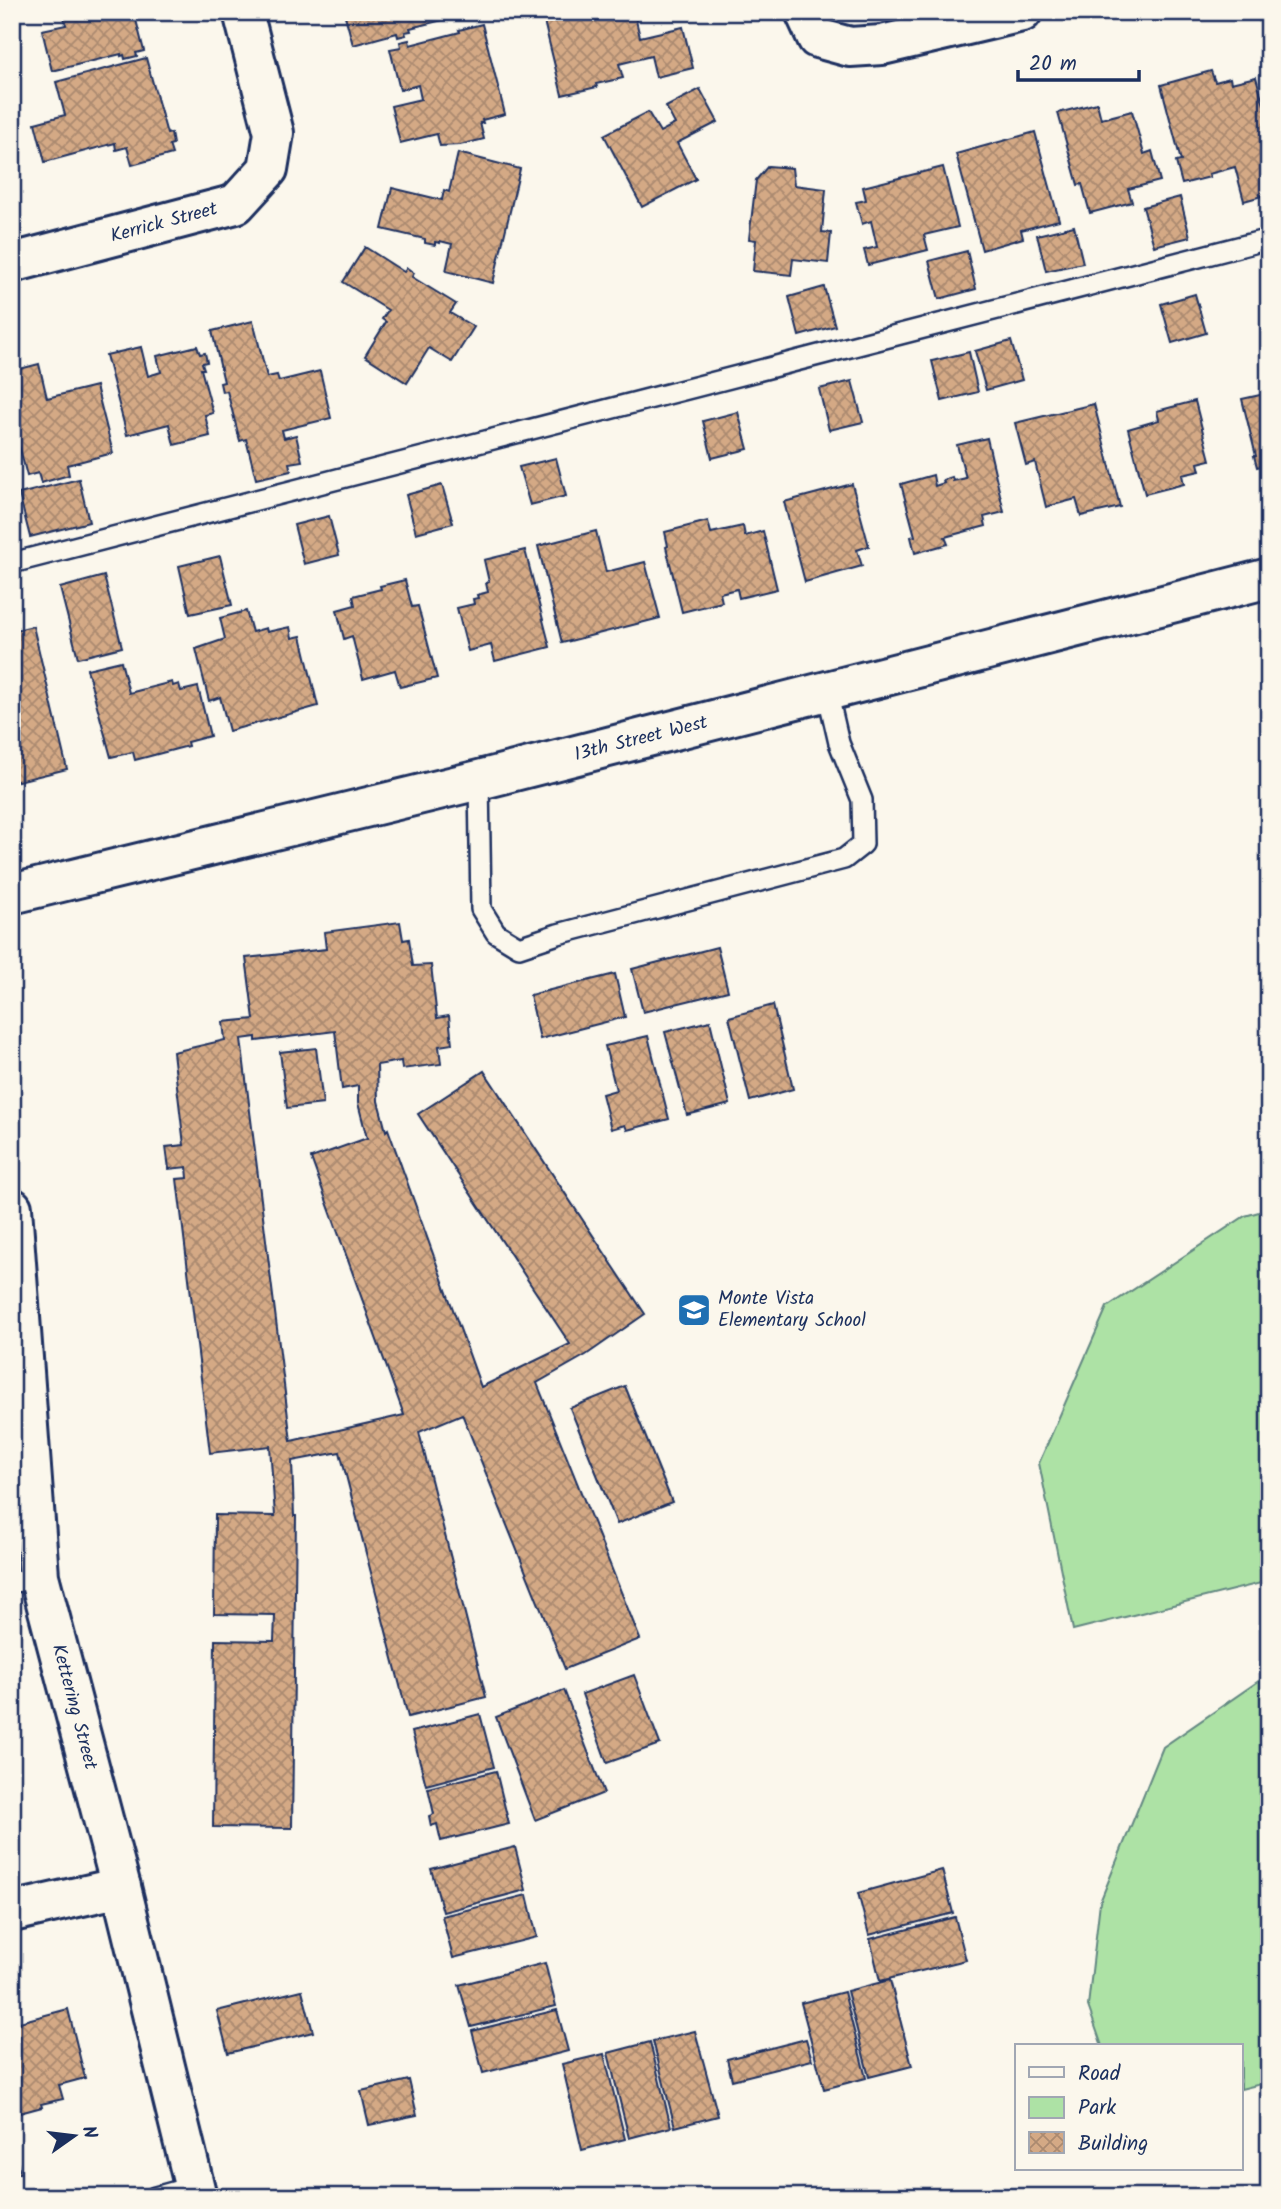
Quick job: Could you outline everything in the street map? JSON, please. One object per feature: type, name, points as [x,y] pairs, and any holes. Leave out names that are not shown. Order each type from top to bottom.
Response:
[{"type":"street","name":"Kerrick Street","points":[[12,263],[236,204],[268,169],[274,133],[243,12]]},
{"type":"street","points":[[805,12],[817,38],[850,47],[883,45],[1021,12]]},
{"type":"street","name":"13th Street West","points":[[12,894],[479,780],[1269,578]]},
{"type":"street","name":"Kettering Street","points":[[12,1208],[26,1579],[121,1887],[196,2192]]},
{"type":"street","points":[[12,1912],[121,1887]]},
{"type":"lane","points":[[12,563],[1269,239]]},
{"type":"lane","points":[[479,780],[481,909],[496,933],[519,947],[558,934],[844,859],[863,844],[862,800],[839,743],[827,691]]},
{"type":"lane","points":[[155,2197],[196,2192]]},
{"type":"green space","points":[[1269,1209],[1269,1581],[1073,1630],[1039,1463],[1107,1307],[1245,1216]]},
{"type":"green space","points":[[1269,1674],[1269,2082],[1242,2089],[1242,2044],[1101,2044],[1088,2006],[1100,1902],[1163,1747]]},
{"type":"building","points":[[63,12],[134,12],[144,51],[125,59],[121,54],[52,71],[42,30],[66,25]]},
{"type":"building","points":[[344,12],[454,12],[455,17],[410,28],[411,31],[405,32],[406,35],[398,37],[397,33],[353,45]]},
{"type":"building","points":[[634,12],[640,37],[683,27],[693,68],[656,77],[651,56],[619,64],[623,78],[562,95],[542,13]]},
{"type":"building","points":[[482,24],[505,114],[482,120],[483,123],[480,123],[484,139],[460,145],[440,146],[437,134],[400,143],[391,106],[421,99],[418,85],[400,90],[390,49],[401,47],[400,42],[409,40],[410,45]]},
{"type":"building","points":[[146,58],[167,134],[171,133],[173,144],[169,145],[172,154],[132,165],[127,147],[116,150],[115,143],[45,162],[35,123],[65,115],[56,82]]},
{"type":"building","points":[[1211,71],[1215,82],[1230,78],[1231,83],[1256,77],[1269,123],[1269,194],[1244,201],[1235,167],[1182,184],[1176,162],[1181,161],[1161,85]]},
{"type":"building","points":[[700,89],[718,122],[677,143],[696,179],[642,207],[604,135],[648,112],[660,132],[675,124],[666,107]]},
{"type":"building","points":[[1097,103],[1101,119],[1132,111],[1144,154],[1152,151],[1160,181],[1128,189],[1132,202],[1090,213],[1082,184],[1078,185],[1058,113]]},
{"type":"building","points":[[1035,132],[1059,220],[1021,230],[1023,238],[982,250],[956,154]]},
{"type":"building","points":[[458,153],[520,169],[493,283],[446,271],[452,244],[440,241],[435,242],[435,245],[425,243],[425,239],[382,229],[392,188],[442,200],[444,190],[449,192]]},
{"type":"building","points":[[768,166],[792,168],[794,185],[826,189],[822,232],[831,233],[828,263],[793,259],[791,275],[753,271],[756,240],[749,239],[756,180]]},
{"type":"building","points":[[943,167],[958,227],[924,235],[928,250],[868,265],[864,250],[877,247],[871,221],[862,224],[856,202],[866,200],[863,187]]},
{"type":"building","points":[[1180,197],[1190,237],[1154,246],[1143,207]]},
{"type":"building","points":[[1074,226],[1083,263],[1046,271],[1037,235]]},
{"type":"building","points":[[365,247],[404,272],[407,268],[414,273],[412,277],[456,304],[450,313],[474,327],[452,362],[429,348],[407,383],[365,356],[386,322],[382,319],[388,310],[343,282]]},
{"type":"building","points":[[967,251],[976,289],[939,299],[929,261]]},
{"type":"building","points":[[824,287],[835,326],[799,336],[789,297]]},
{"type":"building","points":[[1269,289],[1269,310],[1264,290]]},
{"type":"building","points":[[1195,294],[1206,333],[1172,343],[1161,304]]},
{"type":"building","points":[[253,321],[267,377],[277,375],[279,381],[320,371],[331,418],[282,430],[284,438],[296,435],[302,461],[289,463],[291,471],[256,479],[246,439],[240,441],[227,391],[222,392],[220,383],[224,382],[212,331]]},
{"type":"building","points":[[1011,341],[1022,380],[986,390],[975,351]]},
{"type":"building","points":[[197,346],[200,354],[205,353],[207,362],[202,363],[204,369],[201,369],[213,413],[205,415],[210,436],[174,445],[169,424],[127,435],[106,355],[141,347],[148,376],[161,372],[157,356]]},
{"type":"building","points":[[969,352],[978,392],[942,401],[932,361]]},
{"type":"building","points":[[39,364],[47,398],[96,386],[113,453],[67,465],[69,475],[41,483],[38,473],[27,476],[15,430],[12,431],[12,371]]},
{"type":"building","points":[[852,381],[863,422],[829,430],[819,389]]},
{"type":"building","points":[[1269,393],[1269,464],[1257,467],[1242,399]]},
{"type":"building","points":[[1195,401],[1210,460],[1198,463],[1200,471],[1182,475],[1184,484],[1145,494],[1128,429],[1159,420],[1157,411]]},
{"type":"building","points":[[1094,404],[1120,507],[1081,516],[1076,499],[1046,507],[1035,462],[1026,465],[1015,423]]},
{"type":"building","points":[[738,412],[748,449],[712,458],[703,421]]},
{"type":"building","points":[[987,438],[1004,512],[984,517],[986,526],[945,537],[948,544],[915,553],[911,537],[915,536],[901,484],[933,475],[935,486],[952,477],[953,481],[966,478],[957,445]]},
{"type":"building","points":[[556,458],[566,496],[530,505],[519,467]]},
{"type":"building","points":[[79,479],[89,522],[30,537],[19,494]]},
{"type":"building","points":[[852,484],[869,546],[857,550],[862,566],[805,582],[784,502]]},
{"type":"building","points":[[442,485],[453,523],[416,533],[406,495]]},
{"type":"building","points":[[329,516],[339,555],[304,564],[294,525]]},
{"type":"building","points":[[708,521],[711,533],[743,526],[745,536],[763,531],[777,589],[739,598],[737,589],[720,593],[722,602],[682,612],[666,547],[665,532]]},
{"type":"building","points":[[596,531],[606,572],[645,562],[660,618],[562,643],[538,546]]},
{"type":"building","points":[[525,550],[550,647],[495,661],[491,645],[468,651],[457,608],[474,604],[473,599],[478,598],[477,595],[488,592],[486,583],[489,582],[484,560]]},
{"type":"building","points":[[220,556],[232,605],[190,614],[179,566]]},
{"type":"building","points":[[104,576],[122,647],[78,658],[60,588]]},
{"type":"building","points":[[405,580],[412,607],[418,606],[437,678],[400,687],[395,670],[363,679],[352,636],[344,639],[337,610],[355,605],[353,596]]},
{"type":"building","points":[[246,611],[252,632],[266,628],[267,632],[290,627],[292,638],[301,636],[318,706],[229,731],[220,697],[209,701],[196,649],[225,639],[220,618]]},
{"type":"building","points":[[33,626],[67,769],[14,782],[15,785],[12,786],[12,631]]},
{"type":"building","points":[[121,661],[129,693],[172,682],[173,686],[179,684],[181,691],[198,687],[210,736],[187,742],[188,746],[135,760],[133,752],[111,757],[87,669]]},
{"type":"building","points":[[400,922],[403,940],[409,939],[413,966],[431,965],[437,1018],[449,1016],[452,1044],[439,1046],[441,1064],[402,1069],[401,1061],[377,1065],[378,1101],[386,1131],[388,1129],[481,1387],[570,1344],[418,1114],[484,1071],[645,1314],[586,1355],[537,1383],[640,1639],[565,1669],[462,1414],[419,1432],[486,1697],[408,1717],[340,1452],[292,1461],[296,1516],[292,1828],[213,1827],[215,1640],[274,1641],[275,1615],[214,1614],[215,1515],[275,1516],[270,1446],[210,1453],[177,1179],[188,1178],[187,1167],[169,1169],[166,1147],[184,1145],[173,1052],[225,1040],[223,1022],[254,1019],[246,958],[326,949],[324,932]],"holes":[[[335,1031],[342,1089],[358,1086],[358,1103],[367,1138],[311,1158],[404,1415],[291,1441],[241,1039],[256,1037],[256,1041]]]},
{"type":"building","points":[[717,947],[728,991],[643,1012],[632,969]]},
{"type":"building","points":[[615,974],[625,1017],[540,1039],[530,995]]},
{"type":"building","points":[[773,1005],[793,1089],[750,1101],[729,1017]]},
{"type":"building","points":[[710,1021],[730,1104],[687,1115],[665,1032]]},
{"type":"building","points":[[648,1036],[669,1119],[627,1130],[625,1125],[611,1129],[602,1094],[616,1090],[605,1046]]},
{"type":"building","points":[[316,1048],[323,1104],[287,1108],[280,1052]]},
{"type":"building","points":[[625,1386],[672,1502],[617,1524],[570,1408]]},
{"type":"building","points":[[634,1675],[660,1744],[607,1763],[582,1694]]},
{"type":"building","points":[[564,1690],[604,1793],[535,1820],[496,1717]]},
{"type":"building","points":[[480,1714],[494,1767],[426,1785],[412,1732]]},
{"type":"building","points":[[496,1771],[509,1824],[441,1841],[437,1824],[431,1826],[429,1816],[434,1814],[428,1788]]},
{"type":"building","points":[[515,1847],[526,1890],[443,1912],[431,1869]]},
{"type":"building","points":[[942,1870],[953,1913],[869,1935],[858,1893]]},
{"type":"building","points":[[527,1895],[537,1937],[453,1958],[442,1916]]},
{"type":"building","points":[[955,1917],[966,1960],[880,1981],[870,1939]]},
{"type":"building","points":[[545,1963],[556,2006],[471,2027],[459,1985]]},
{"type":"building","points":[[890,1980],[912,2066],[869,2077],[847,1991]]},
{"type":"building","points":[[302,1990],[313,2032],[228,2053],[217,2011]]},
{"type":"building","points":[[844,1992],[866,2078],[824,2089],[801,2003]]},
{"type":"building","points":[[68,2009],[85,2078],[59,2085],[63,2099],[16,2114],[12,2098],[12,2024]]},
{"type":"building","points":[[557,2010],[568,2051],[483,2073],[472,2031]]},
{"type":"building","points":[[695,2031],[718,2116],[675,2127],[653,2041]]},
{"type":"building","points":[[806,2039],[812,2060],[732,2080],[727,2059]]},
{"type":"building","points":[[650,2042],[671,2127],[629,2138],[608,2053]]},
{"type":"building","points":[[604,2054],[625,2139],[582,2150],[562,2064]]},
{"type":"building","points":[[409,2080],[417,2115],[369,2125],[361,2091]]},
{"type":"building","points":[[12,2142],[20,2173],[12,2175]]},
{"type":"place","name":"Monte Vista Elementary School","points":[[694,1310]]}]
